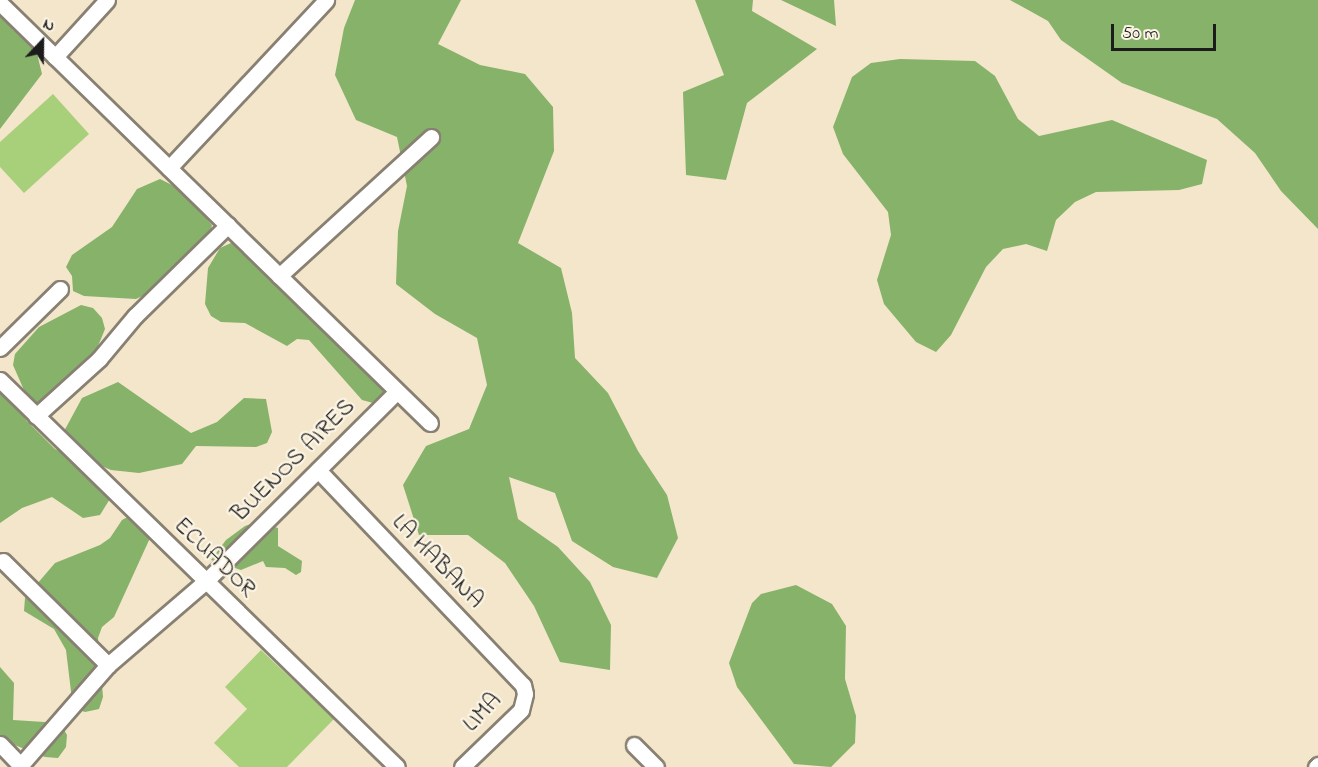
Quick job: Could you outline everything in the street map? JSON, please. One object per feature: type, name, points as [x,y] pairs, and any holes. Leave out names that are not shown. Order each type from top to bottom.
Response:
[{"type":"street","points":[[55,57],[107,0]]},
{"type":"street","points":[[169,168],[326,0]]},
{"type":"street","points":[[0,3],[430,423]]},
{"type":"street","points":[[279,276],[431,137]]},
{"type":"street","points":[[36,416],[99,358],[135,316],[228,225]]},
{"type":"street","points":[[0,348],[60,289]]},
{"type":"street","name":"ECUADOR","points":[[0,380],[397,767]]},
{"type":"street","name":"BUENOS AIRES","points":[[21,767],[108,665],[206,581],[396,391]]},
{"type":"street","name":"LA HABANA","points":[[318,470],[523,685]]},
{"type":"street","points":[[3,561],[108,665]]},
{"type":"street","name":"LIMA","points":[[462,767],[521,710],[525,694],[523,685]]},
{"type":"street","points":[[0,744],[21,767]]},
{"type":"street","points":[[634,745],[656,767]]},
{"type":"green space","points":[[355,0],[461,0],[438,44],[480,65],[525,74],[553,107],[554,151],[518,243],[561,268],[572,313],[575,358],[608,393],[638,451],[667,495],[678,538],[657,578],[613,567],[572,541],[555,493],[509,477],[518,519],[558,547],[590,582],[611,625],[610,670],[560,662],[534,606],[505,563],[468,535],[419,535],[403,485],[426,446],[469,429],[487,385],[477,338],[435,314],[396,284],[398,231],[407,186],[397,137],[356,120],[335,75],[344,28]]},
{"type":"green space","points":[[695,0],[753,0],[752,11],[817,49],[747,103],[726,180],[686,175],[683,92],[724,75]]},
{"type":"green space","points":[[781,0],[834,0],[836,26]]},
{"type":"green space","points":[[1010,0],[1318,0],[1318,229],[1281,191],[1255,153],[1217,119],[1122,83],[1061,40],[1048,21]]},
{"type":"green space","points":[[0,10],[13,30],[33,37],[42,74],[0,129]]},
{"type":"green space","points":[[900,59],[975,61],[995,76],[1018,119],[1039,136],[1112,120],[1207,160],[1202,184],[1179,190],[1096,192],[1075,202],[1056,220],[1047,251],[1026,244],[1003,249],[986,267],[951,335],[936,352],[916,342],[884,304],[877,280],[891,235],[888,212],[843,154],[833,127],[852,77],[871,63]]},
{"type":"green space","points":[[53,94],[89,134],[24,193],[0,167],[0,142]]},
{"type":"green space","points":[[160,179],[182,190],[212,225],[210,236],[147,294],[136,299],[84,296],[73,291],[72,276],[66,267],[72,255],[112,227],[137,189]]},
{"type":"green space","points":[[231,243],[241,246],[382,383],[384,395],[373,403],[362,400],[309,340],[297,339],[287,346],[245,323],[221,322],[211,316],[205,304],[208,268],[220,248]]},
{"type":"green space","points":[[81,305],[93,308],[102,318],[105,329],[96,351],[48,404],[36,404],[27,397],[13,365],[15,354],[39,327]]},
{"type":"green space","points":[[118,382],[191,433],[217,422],[244,398],[266,399],[272,432],[267,443],[256,447],[196,446],[182,464],[139,473],[111,470],[69,452],[62,435],[82,398]]},
{"type":"green space","points":[[0,386],[27,421],[55,449],[114,477],[116,489],[100,515],[83,518],[52,497],[22,508],[0,523]]},
{"type":"green space","points":[[133,514],[153,527],[114,617],[102,627],[98,638],[103,697],[99,709],[85,712],[73,708],[66,650],[54,629],[24,611],[25,598],[55,563],[100,545],[110,538],[122,520]]},
{"type":"green space","points":[[257,522],[278,528],[278,546],[302,561],[301,572],[296,575],[285,568],[266,567],[263,561],[241,570],[211,560],[226,540],[245,526]]},
{"type":"green space","points":[[796,585],[832,604],[846,626],[845,679],[856,716],[855,743],[831,767],[794,764],[737,687],[729,663],[752,603],[761,594]]},
{"type":"green space","points":[[261,650],[334,719],[287,767],[239,767],[214,743],[247,709],[225,687]]},
{"type":"green space","points":[[0,667],[14,683],[13,720],[60,723],[67,735],[66,747],[58,758],[45,757],[7,742],[0,744]]}]
